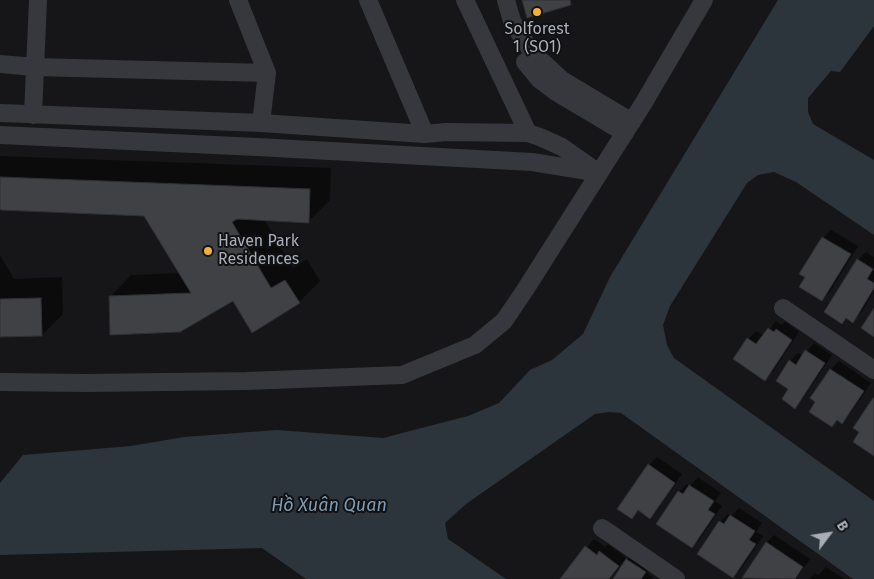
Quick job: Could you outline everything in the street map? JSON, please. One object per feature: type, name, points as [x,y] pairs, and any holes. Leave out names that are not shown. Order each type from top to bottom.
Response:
[{"type":"street","points":[[33,115],[38,0]]},
{"type":"street","points":[[238,0],[267,73],[261,123]]},
{"type":"street","points":[[368,0],[426,134]]},
{"type":"street","points":[[465,0],[528,133]]},
{"type":"street","points":[[506,0],[512,21],[538,58],[562,80],[628,127]]},
{"type":"street","points":[[0,382],[247,381],[402,375],[475,345],[504,321],[600,173],[704,0]]},
{"type":"street","points":[[525,62],[539,79],[556,92],[628,127]]},
{"type":"street","points":[[0,64],[35,67],[267,73]]},
{"type":"street","points":[[0,113],[261,123],[426,134],[446,132],[528,133],[540,136],[562,147],[600,173]]},
{"type":"street","points":[[0,135],[532,162],[600,173]]},
{"type":"street","points":[[783,308],[874,370]]},
{"type":"street","points":[[602,528],[676,579]]},
{"type":"water","name":"Hồ Xuân Quan","points":[[778,0],[874,0],[874,26],[840,72],[831,71],[808,98],[808,112],[813,124],[874,160],[874,235],[796,182],[774,172],[758,175],[747,183],[670,306],[663,325],[667,345],[674,358],[874,501],[874,579],[853,579],[621,413],[609,412],[595,414],[466,504],[445,523],[448,539],[506,579],[306,579],[262,548],[0,555],[0,483],[23,455],[131,446],[184,437],[277,430],[383,438],[468,416],[499,403],[530,370],[552,360],[583,334],[610,277]]},
{"type":"building","name":"Solforest 1 (SO1)","points":[[522,0],[570,0],[571,5],[527,18]]},
{"type":"building","name":"Haven Park Residences","points":[[0,177],[310,189],[309,223],[237,219],[232,222],[271,288],[285,280],[300,303],[252,333],[233,301],[180,332],[110,335],[109,296],[191,293],[144,216],[0,210]]},
{"type":"building","points":[[822,237],[851,254],[822,301],[799,287],[805,277],[799,274]]},
{"type":"building","points":[[857,259],[873,269],[867,279],[874,283],[874,288],[853,323],[846,318],[842,324],[824,312]]},
{"type":"building","points":[[41,298],[42,336],[0,337],[0,299]]},
{"type":"building","points":[[874,308],[874,337],[861,328]]},
{"type":"building","points":[[768,328],[774,332],[776,329],[792,340],[765,381],[733,359],[747,338],[756,344]]},
{"type":"building","points":[[805,350],[825,363],[795,409],[782,399],[788,389],[776,381],[789,360],[796,365]]},
{"type":"building","points":[[830,369],[864,391],[842,424],[837,420],[832,427],[809,412],[815,402],[810,398]]},
{"type":"building","points":[[873,398],[874,456],[853,442],[859,432],[853,428]]},
{"type":"building","points":[[648,464],[675,483],[650,519],[638,510],[632,519],[617,509]]},
{"type":"building","points":[[689,485],[714,501],[708,510],[715,514],[692,548],[656,524],[678,491],[683,494]]},
{"type":"building","points":[[730,515],[755,531],[749,540],[756,544],[733,578],[697,554],[719,521],[724,524]]},
{"type":"building","points":[[766,542],[803,567],[795,579],[742,578]]},
{"type":"building","points":[[585,546],[597,555],[599,551],[619,566],[609,579],[560,579]]},
{"type":"building","points":[[626,559],[646,572],[641,579],[613,579]]},
{"type":"place","name":"Solforest 1 (SO1)","points":[[537,12]]},
{"type":"place","name":"Haven Park Residences","points":[[208,251]]}]
